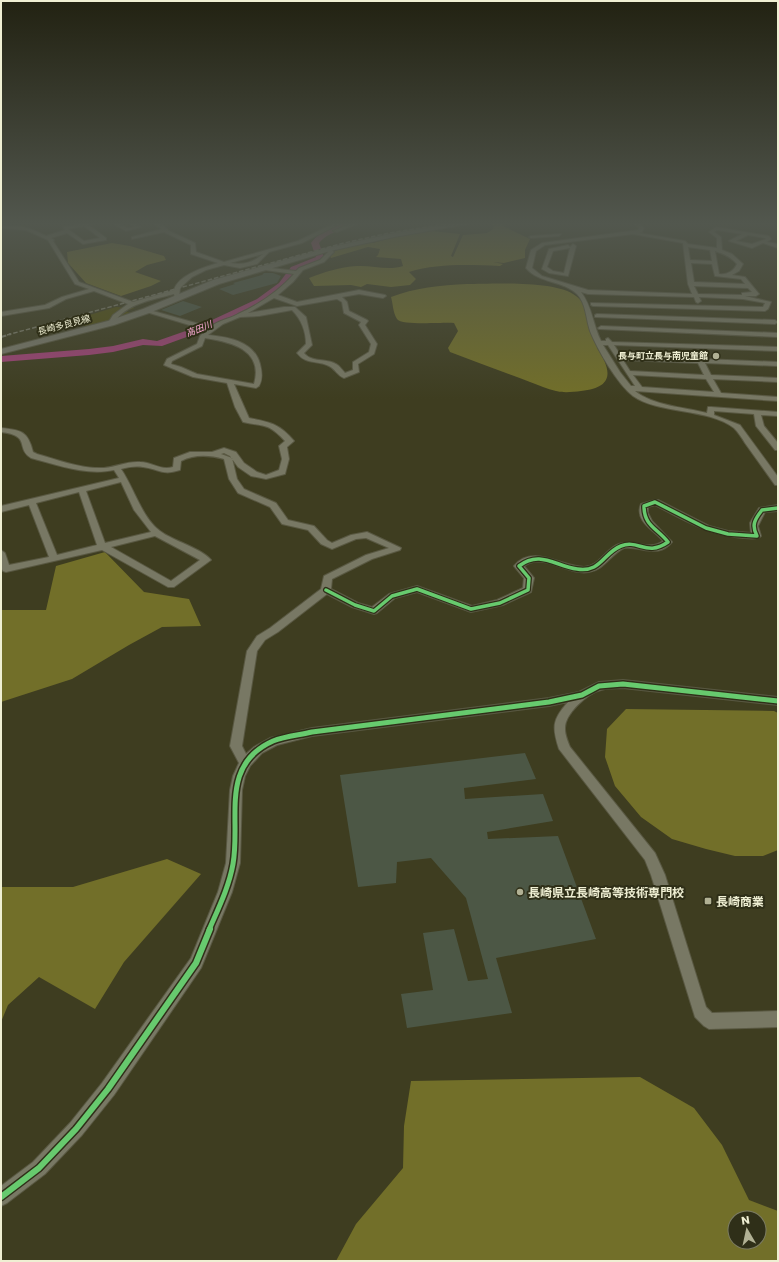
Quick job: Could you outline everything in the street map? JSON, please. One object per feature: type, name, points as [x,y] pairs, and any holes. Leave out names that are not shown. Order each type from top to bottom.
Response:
[{"type":"main road","name":"長崎多良見線","points":[[1,352],[111,323],[146,311],[177,294],[220,281]]},
{"type":"street","points":[[75,281],[93,290],[132,304]]},
{"type":"street","points":[[111,323],[113,317],[132,304],[177,294],[177,288],[185,281]]},
{"type":"street","points":[[203,336],[228,340],[251,351],[257,360],[259,374],[258,384],[256,386],[230,383],[195,376],[179,368],[167,365],[169,360],[200,345],[200,341],[203,336],[209,328],[238,316],[274,296],[291,281]]},
{"type":"street","points":[[552,281],[574,289],[588,292],[743,297],[768,302],[766,309],[776,325]]},
{"type":"street","points":[[691,281],[700,308]]},
{"type":"street","points":[[696,295],[756,294],[745,281]]},
{"type":"street","points":[[691,284],[749,286]]},
{"type":"street","points":[[574,289],[583,299],[599,343],[628,388],[637,396],[647,400],[710,415],[737,427],[778,483]]},
{"type":"street","points":[[1,314],[47,307],[64,298],[93,290]]},
{"type":"street","points":[[274,296],[296,304],[317,302],[336,296],[359,292],[383,296]]},
{"type":"street","points":[[588,292],[601,328],[628,373],[641,390]]},
{"type":"street","points":[[238,316],[261,313],[275,309],[293,308],[303,317],[309,340],[309,345],[300,353],[303,357],[313,361],[332,364],[344,376],[357,371],[356,363],[372,353],[374,344],[362,324],[365,321],[346,312],[346,304],[344,300],[336,296]]},
{"type":"street","points":[[593,304],[766,309]]},
{"type":"street","points":[[674,306],[685,332],[718,394]]},
{"type":"street","points":[[146,311],[209,328]]},
{"type":"street","points":[[597,316],[776,325]]},
{"type":"street","points":[[601,328],[778,335]]},
{"type":"street","points":[[599,343],[778,349]]},
{"type":"street","points":[[619,358],[778,364]]},
{"type":"street","points":[[628,373],[778,380]]},
{"type":"street","points":[[213,454],[224,450],[233,454],[241,465],[254,474],[266,477],[282,472],[285,464],[286,454],[283,446],[290,441],[276,427],[265,423],[246,420],[238,407],[237,399],[230,383]]},
{"type":"street","points":[[628,388],[778,398]]},
{"type":"street","points":[[710,415],[711,409],[778,414]]},
{"type":"street","points":[[758,412],[760,426],[778,447]]},
{"type":"street","points":[[1,430],[21,434],[24,437],[29,453],[34,456],[91,470],[104,470],[141,464],[161,472],[170,471],[177,468],[177,460],[190,454],[213,454],[228,458],[233,479],[241,492],[273,505],[285,522],[311,528],[324,542],[332,546],[354,537],[367,535],[397,548],[369,557],[328,578],[326,590],[274,630],[260,638],[252,651],[236,746],[245,763]]},
{"type":"street","points":[[82,490],[102,546],[171,585],[206,560],[156,533],[138,510],[124,479],[116,467]]},
{"type":"street","points":[[1,509],[124,479]]},
{"type":"street","points":[[32,502],[54,559]]},
{"type":"street","points":[[326,590],[355,605],[374,611],[392,596],[417,589],[471,609],[500,603],[528,590],[528,578],[519,566],[524,560],[538,558],[584,571],[602,563],[614,549],[623,545],[657,549],[668,542],[663,534],[650,527],[644,513],[644,506],[655,502],[706,528],[728,534],[757,536],[753,529],[753,524],[762,510],[778,508]]},
{"type":"street","points":[[1,553],[6,569],[54,559],[156,533]]},
{"type":"street","points":[[778,701],[622,684],[599,686],[582,695],[571,705],[565,713],[559,729],[565,749],[650,857],[658,875],[700,1012],[709,1021],[778,1019]]},
{"type":"street","points":[[1,1197],[38,1168],[76,1129],[108,1090],[196,962],[225,892],[231,870],[236,790],[239,776],[245,763],[258,750],[274,741],[312,732],[549,702],[582,695]]},
{"type":"shaded area","points":[[84,281],[161,281],[121,296],[86,283]]},
{"type":"shaded area","points":[[311,281],[414,281],[410,285],[391,287],[367,284],[361,287],[351,285],[314,286]]},
{"type":"shaded area","points":[[447,285],[540,285],[554,287],[567,291],[576,296],[584,305],[597,331],[597,348],[606,364],[607,371],[607,377],[604,382],[592,389],[581,391],[562,392],[549,389],[450,352],[448,348],[458,331],[454,323],[406,322],[400,321],[396,317],[391,297],[409,291]]},
{"type":"shaded area","points":[[116,307],[135,308],[126,311],[130,313],[118,318],[86,328],[84,325],[77,326],[73,320]]},
{"type":"shaded area","points":[[105,552],[144,592],[189,599],[201,626],[162,627],[72,679],[1,702],[1,610],[46,610],[56,566]]},
{"type":"shaded area","points":[[626,709],[774,711],[778,713],[778,850],[763,856],[735,856],[672,839],[641,817],[615,786],[605,757],[607,729]]},
{"type":"shaded area","points":[[167,859],[201,874],[124,962],[95,1009],[39,977],[8,1005],[1,1022],[1,887],[73,887]]},
{"type":"shaded area","points":[[640,1077],[694,1108],[722,1145],[749,1200],[778,1211],[778,1261],[336,1261],[356,1224],[403,1168],[404,1126],[411,1081]]},
{"type":"building","points":[[241,281],[278,281],[277,283],[233,295],[219,289],[235,284],[233,283]]},
{"type":"building","points":[[183,301],[202,307],[180,316],[161,310]]},
{"type":"building","name":"長崎県立長崎高等技術専門校","points":[[525,753],[536,779],[464,788],[465,799],[543,794],[553,821],[487,832],[488,839],[558,836],[596,939],[496,958],[512,1013],[407,1028],[401,994],[433,990],[423,933],[454,929],[468,981],[488,979],[466,898],[431,858],[397,862],[396,883],[358,887],[340,775]]},
{"type":"waterway","name":"高田川","points":[[1,359],[89,352],[113,349],[143,342],[158,344],[200,329],[260,301],[282,285],[285,281]]},
{"type":"railway","points":[[7,335],[205,281]]},
{"type":"railway","points":[[1,337],[11,334]]},
{"type":"cycle path","points":[[326,590],[355,605],[374,611],[392,596],[417,589],[471,609],[500,603],[528,590],[529,578],[519,566],[526,561],[542,559],[567,567],[583,570],[595,567],[621,546],[630,545],[649,549],[662,546],[668,542],[648,523],[644,513],[644,506],[655,502],[706,528],[728,534],[757,536],[753,526],[762,510],[778,508]]},
{"type":"cycle path","points":[[1,1197],[39,1168],[76,1129],[108,1089],[196,963],[225,892],[233,863],[236,790],[239,776],[245,763],[258,750],[274,741],[312,732],[549,702],[582,695],[599,686],[623,684],[778,701]]},
{"type":"place","name":"長与町立長与南児童館","points":[[716,356]]},
{"type":"place","name":"長崎県立長崎高等技術専門校","points":[[520,892]]},
{"type":"place","name":"長崎商業","points":[[708,901]]}]
